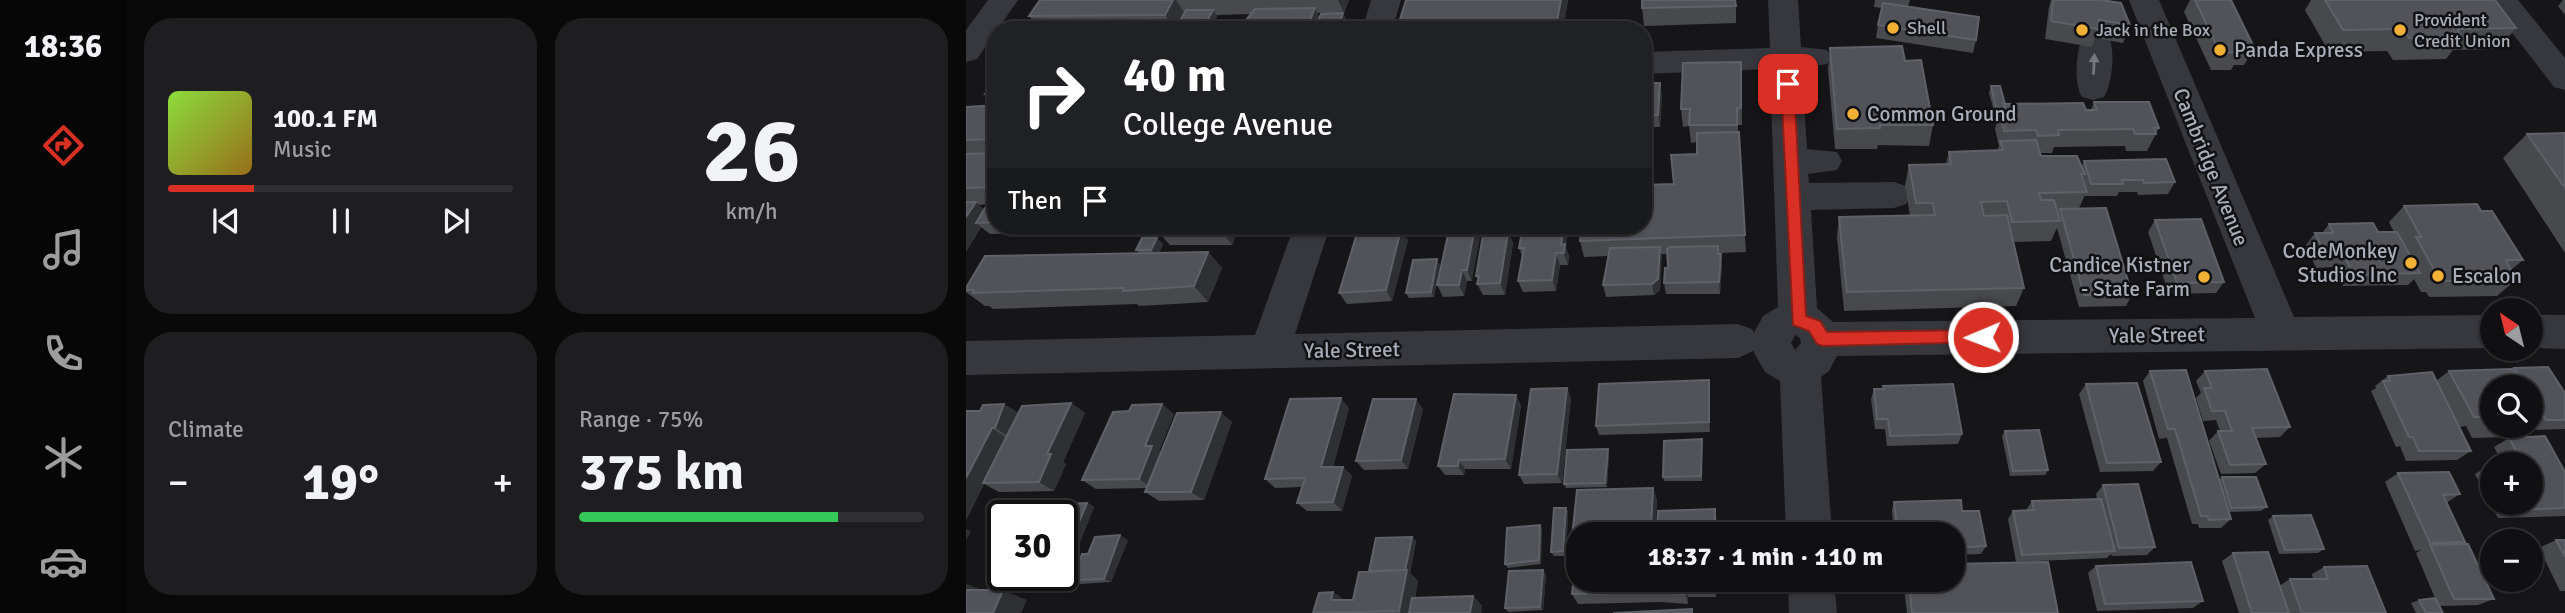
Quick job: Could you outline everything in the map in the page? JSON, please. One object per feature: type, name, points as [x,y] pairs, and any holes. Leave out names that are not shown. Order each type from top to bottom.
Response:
[{"type":"street","points":[[988,21],[1003,0]]},
{"type":"street","points":[[1380,21],[1386,0]]},
{"type":"street","points":[[1783,0],[1801,58],[1808,161],[1793,197],[1807,342],[1809,522]]},
{"type":"street","name":"Cambridge Avenue","points":[[2144,0],[2165,91],[2239,191],[2281,332]]},
{"type":"street","points":[[2502,0],[2565,79]]},
{"type":"street","points":[[966,52],[987,22]]},
{"type":"street","points":[[2093,89],[2096,22]]},
{"type":"street","points":[[1652,63],[1801,58]]},
{"type":"street","points":[[1793,197],[1894,195]]},
{"type":"street","points":[[1269,351],[1309,235]]},
{"type":"street","name":"Yale Street","points":[[1807,342],[2281,332],[2480,332]]},
{"type":"street","points":[[2543,332],[2565,332]]},
{"type":"street","name":"Yale Street","points":[[966,358],[1738,341]]},
{"type":"street","points":[[1812,592],[1813,613]]},
{"type":"building","points":[[1040,0],[1173,0],[1165,15],[1029,16]]},
{"type":"building","points":[[1406,0],[1561,0],[1557,21],[1399,21]]},
{"type":"building","points":[[1642,0],[1735,0],[1736,6],[1642,8]]},
{"type":"building","points":[[2053,0],[2101,0],[2121,3],[2130,25],[2099,20],[2098,29],[2051,21]]},
{"type":"building","points":[[2195,0],[2231,0],[2254,47],[2238,47],[2241,52],[2220,53]]},
{"type":"building","points":[[2325,0],[2495,0],[2516,28],[2457,29],[2463,38],[2409,38],[2403,29],[2343,30]]},
{"type":"building","points":[[1883,3],[1979,17],[1976,40],[1878,25]]},
{"type":"building","points":[[1315,8],[1310,21],[1245,21],[1255,9]]},
{"type":"building","points":[[1186,10],[1213,10],[1207,21],[1180,21]]},
{"type":"building","points":[[1343,13],[1340,21],[1318,21],[1321,14]]},
{"type":"building","points":[[1902,46],[1905,61],[1921,60],[1933,125],[1880,125],[1880,128],[1837,129],[1830,48]]},
{"type":"building","points":[[1741,62],[1741,108],[1737,108],[1737,125],[1689,125],[1690,109],[1681,109],[1683,63]]},
{"type":"building","points":[[1652,83],[1660,83],[1658,115],[1652,115]]},
{"type":"building","points":[[1991,86],[2000,86],[2005,104],[2002,112],[1997,112]]},
{"type":"building","points":[[2094,102],[2149,102],[2159,128],[2154,128],[2156,134],[2135,134],[2133,129],[2058,130],[2059,135],[2038,136],[2036,130],[2004,131],[2000,112],[2006,112],[2004,104],[2083,103],[2086,110],[2097,110]]},
{"type":"building","points":[[987,106],[987,139],[966,140],[966,107]]},
{"type":"building","points":[[1739,132],[1745,235],[1580,241],[1581,235],[1652,235],[1652,185],[1674,184],[1671,155],[1697,154],[1697,133]]},
{"type":"building","points":[[2565,133],[2565,188],[2527,134]]},
{"type":"building","points":[[2036,140],[2041,156],[2077,156],[2085,174],[2081,174],[2087,192],[2039,193],[2041,200],[2054,200],[2060,221],[2012,222],[2007,201],[1981,202],[1984,216],[2007,215],[2024,288],[1847,292],[1839,217],[1935,215],[1933,203],[1916,203],[1909,165],[1951,164],[1949,152],[2003,150],[2000,141]]},
{"type":"building","points":[[987,153],[987,187],[966,188],[966,154]]},
{"type":"building","points":[[2166,159],[2175,182],[2144,183],[2143,180],[2122,180],[2123,184],[2091,184],[2084,161]]},
{"type":"building","points":[[966,202],[976,202],[966,217]]},
{"type":"building","points":[[2477,204],[2481,211],[2492,211],[2523,260],[2506,260],[2516,280],[2446,281],[2443,276],[2438,277],[2416,237],[2421,237],[2404,206]]},
{"type":"building","points":[[987,205],[987,222],[976,223]]},
{"type":"building","points":[[2106,208],[2132,294],[2084,295],[2060,209]]},
{"type":"building","points":[[2201,219],[2224,282],[2177,283],[2155,220]]},
{"type":"building","points":[[2373,223],[2378,232],[2397,232],[2420,273],[2354,275],[2344,256],[2326,256],[2315,233],[2333,233],[2329,224]]},
{"type":"building","points":[[1356,235],[1400,235],[1386,290],[1339,293]]},
{"type":"building","points":[[1448,235],[1473,235],[1467,270],[1462,270],[1459,285],[1437,285]]},
{"type":"building","points":[[1483,235],[1508,235],[1500,283],[1477,284],[1479,276],[1476,276]]},
{"type":"building","points":[[1521,235],[1563,235],[1561,245],[1565,244],[1564,253],[1556,253],[1552,280],[1518,281],[1524,248],[1519,248]]},
{"type":"building","points":[[1142,238],[1157,238],[1151,250],[1136,250]]},
{"type":"building","points":[[1718,246],[1718,254],[1721,254],[1719,282],[1664,283],[1665,268],[1668,268],[1667,249]]},
{"type":"building","points":[[1660,247],[1658,279],[1652,284],[1603,285],[1610,248]]},
{"type":"building","points":[[1208,252],[1194,286],[1123,291],[1124,288],[973,293],[974,290],[966,290],[985,256]]},
{"type":"building","points":[[1437,259],[1431,292],[1406,293],[1413,260]]},
{"type":"building","points":[[2548,367],[2565,393],[2565,420],[2546,420],[2543,415],[2543,375],[2518,375],[2514,368]]},
{"type":"building","points":[[2267,369],[2290,427],[2252,428],[2266,464],[2230,465],[2218,431],[2232,431],[2225,411],[2212,411],[2204,388],[2212,388],[2205,371]]},
{"type":"building","points":[[2512,369],[2515,375],[2480,375],[2480,417],[2474,417],[2449,371]]},
{"type":"building","points":[[2186,370],[2231,519],[2209,520],[2207,516],[2201,516],[2175,429],[2168,429],[2150,371]]},
{"type":"building","points":[[2432,372],[2471,451],[2419,451],[2413,437],[2409,437],[2383,381],[2390,381],[2388,376]]},
{"type":"building","points":[[1709,380],[1709,422],[1596,426],[1599,384]]},
{"type":"building","points":[[2137,383],[2161,462],[2107,463],[2086,384]]},
{"type":"building","points":[[1953,384],[1962,434],[1890,436],[1888,419],[1877,419],[1874,389],[1884,389],[1883,386]]},
{"type":"building","points":[[1567,388],[1557,474],[1519,475],[1531,389]]},
{"type":"building","points":[[1454,394],[1516,395],[1505,459],[1459,460],[1458,466],[1438,466]]},
{"type":"building","points":[[1341,398],[1321,467],[1343,467],[1333,502],[1297,503],[1305,478],[1265,479],[1290,399]]},
{"type":"building","points":[[1373,399],[1416,399],[1401,460],[1356,461]]},
{"type":"building","points":[[1071,403],[1047,454],[1051,454],[1039,482],[983,483],[1022,406]]},
{"type":"building","points":[[1004,404],[995,428],[992,428],[966,478],[966,411],[980,411],[983,405]]},
{"type":"building","points":[[1162,404],[1145,446],[1152,446],[1139,479],[1082,480],[1113,412],[1129,411],[1132,405]]},
{"type":"building","points":[[1221,412],[1191,492],[1145,492],[1177,413]]},
{"type":"building","points":[[2039,430],[2048,470],[2013,471],[2005,431]]},
{"type":"building","points":[[2543,436],[2565,472],[2565,508],[2543,509],[2543,452],[2517,452],[2509,438]]},
{"type":"building","points":[[1702,439],[1701,476],[1663,477],[1664,441]]},
{"type":"building","points":[[1608,449],[1605,483],[1564,484],[1567,450]]},
{"type":"building","points":[[2449,472],[2460,494],[2443,495],[2465,542],[2430,543],[2398,473]]},
{"type":"building","points":[[2222,477],[2256,477],[2267,507],[2231,508]]},
{"type":"building","points":[[2138,484],[2155,547],[2119,548],[2103,485]]},
{"type":"building","points":[[1653,488],[1651,522],[1574,522],[1577,490]]},
{"type":"building","points":[[2101,499],[2115,551],[2022,555],[2013,511],[2034,510],[2032,501]]},
{"type":"building","points":[[1961,500],[1962,511],[1979,511],[1986,546],[1965,547],[1965,522],[1896,522],[1894,502]]},
{"type":"building","points":[[1078,503],[1087,503],[1078,524]]},
{"type":"building","points":[[1554,508],[1566,508],[1563,551],[1551,552]]},
{"type":"building","points":[[1715,509],[1715,522],[1657,522],[1658,511]]},
{"type":"building","points":[[2311,515],[2324,549],[2285,550],[2273,516]]},
{"type":"building","points":[[1540,525],[1539,560],[1505,564],[1507,528]]},
{"type":"building","points":[[1120,535],[1104,579],[1078,580],[1078,564],[1082,554],[1088,554],[1095,537]]},
{"type":"building","points":[[1412,537],[1405,570],[1369,571],[1376,538]]},
{"type":"building","points":[[2556,540],[2565,540],[2565,557]]},
{"type":"building","points":[[2468,544],[2480,569],[2480,592],[2491,592],[2494,599],[2454,599],[2430,545]]},
{"type":"building","points":[[2268,552],[2289,613],[2252,613],[2233,553]]},
{"type":"building","points":[[2048,562],[2058,613],[1912,613],[1910,592],[1965,592],[1965,564]]},
{"type":"building","points":[[2191,562],[2203,601],[2105,604],[2096,566]]},
{"type":"building","points":[[2367,566],[2386,613],[2302,613],[2290,579],[2328,579],[2324,567]]},
{"type":"building","points":[[1407,570],[1399,611],[1313,613],[1319,593],[1333,592],[1331,600],[1353,600],[1359,572]]},
{"type":"building","points":[[1543,570],[1540,607],[1505,608],[1509,571]]},
{"type":"building","points":[[966,590],[1003,591],[993,613],[966,613]]},
{"type":"building","points":[[1572,592],[1658,592],[1572,594]]},
{"type":"building","points":[[1473,596],[1470,613],[1409,613],[1412,598]]},
{"type":"building","points":[[2435,598],[2443,613],[2426,613],[2419,600]]},
{"type":"building","points":[[1692,609],[1692,613],[1613,613]]},
{"type":"place","name":"Shell","points":[[1893,28]]},
{"type":"place","name":"Jack in the Box","points":[[2082,30]]},
{"type":"place","name":"Provident Credit Union","points":[[2400,30]]},
{"type":"place","name":"Panda Express","points":[[2220,50]]},
{"type":"place","name":"Common Ground","points":[[1853,114]]},
{"type":"place","name":"CodeMonkey Studios Inc","points":[[2411,263]]},
{"type":"place","name":"Escalon","points":[[2438,276]]},
{"type":"place","name":"Candice Kistner - State Farm","points":[[2204,277]]},
{"type":"route","points":[[1788,84],[1798,320],[1814,326],[1823,339],[1983,337]]}]
